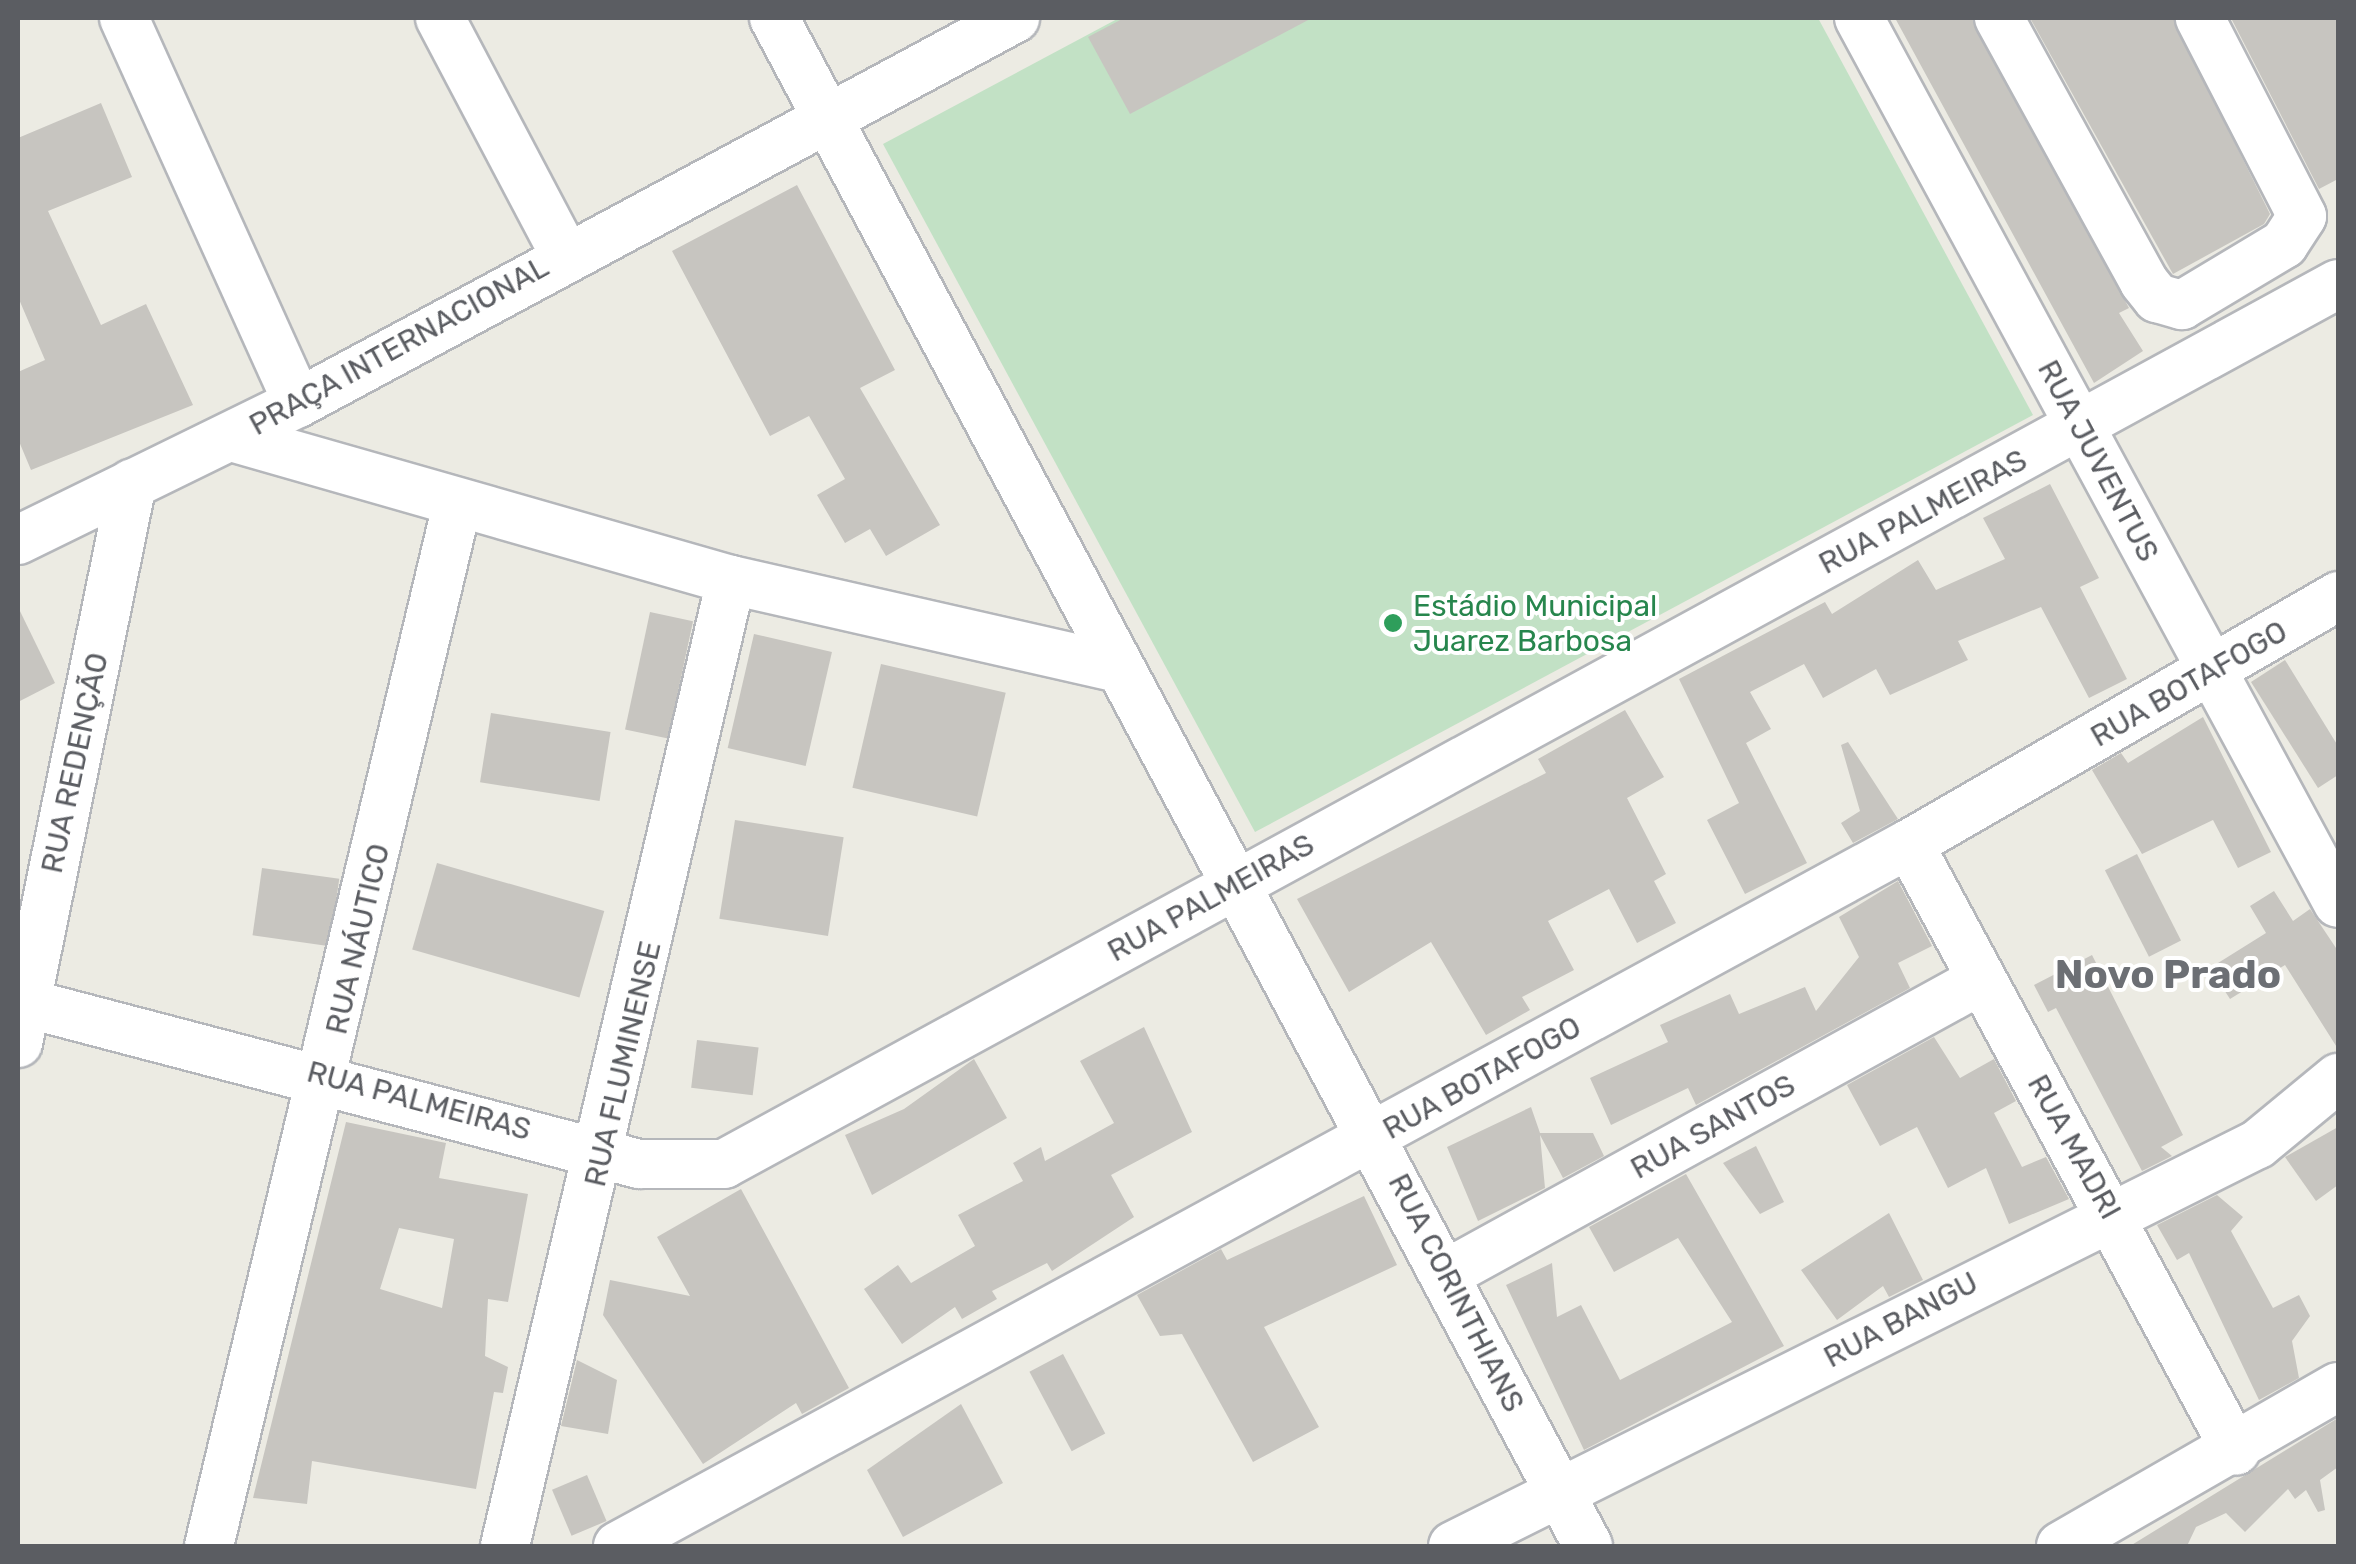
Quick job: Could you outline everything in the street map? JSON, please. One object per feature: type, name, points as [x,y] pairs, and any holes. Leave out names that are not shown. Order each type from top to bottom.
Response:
[{"type":"street","points":[[124,18],[298,403]]},
{"type":"street","points":[[440,18],[565,256]]},
{"type":"street","points":[[774,18],[1114,667],[1240,882]]},
{"type":"street","name":"PRAÇA INTERNACIONAL","points":[[231,437],[1015,18]]},
{"type":"street","name":"RUA JUVENTUS","points":[[1859,18],[2338,904]]},
{"type":"street","points":[[2000,18],[2144,282],[2157,298],[2182,305],[2284,244],[2302,216],[2200,18]]},
{"type":"street","name":"RUA PALMEIRAS","points":[[20,1016],[326,1075],[604,1152],[684,1170],[774,1144],[1240,882],[2338,284]]},
{"type":"street","points":[[18,540],[231,437]]},
{"type":"street","name":"PRAÇA INTERNACIONAL","points":[[231,437],[457,505],[731,580],[1114,667]]},
{"type":"street","name":"RUA REDENÇÃO","points":[[20,1016],[132,483]]},
{"type":"street","name":"RUA NÁUTICO","points":[[209,1546],[326,1075],[457,505]]},
{"type":"street","name":"RUA FLUMINENSE","points":[[506,1546],[604,1152],[731,580]]},
{"type":"street","name":"RUA BOTAFOGO","points":[[618,1546],[1909,844],[2212,673],[2338,596]]},
{"type":"street","name":"RUA MADRI","points":[[1909,844],[2110,1210],[2236,1451]]},
{"type":"street","name":"RUA CORINTHIANS","points":[[1240,882],[1588,1546]]},
{"type":"street","name":"RUA SANTOS","points":[[1446,1274],[1981,980]]},
{"type":"street","name":"RUA BANGU","points":[[1453,1546],[2110,1210],[2258,1144],[2338,1078]]},
{"type":"street","points":[[2061,1546],[2236,1451],[2338,1387]]},
{"type":"green space","name":"Estádio Municipal Juarez Barbosa","points":[[1119,18],[1818,18],[2033,415],[1255,832],[883,144]]},
{"type":"building","points":[[1124,18],[1312,18],[1130,114],[1088,37]]},
{"type":"building","points":[[1895,18],[1972,18],[2129,308],[2119,313],[2143,351],[2094,383]]},
{"type":"building","points":[[2030,18],[2173,18],[2270,214],[2264,224],[2173,274]]},
{"type":"building","points":[[2231,18],[2338,18],[2338,179],[2319,189]]},
{"type":"building","points":[[101,103],[132,177],[48,211],[101,325],[146,304],[193,405],[31,470],[18,439],[18,372],[45,360],[18,297],[18,138]]},
{"type":"building","points":[[797,185],[895,370],[860,388],[940,525],[886,556],[870,529],[845,543],[817,495],[845,479],[809,416],[770,436],[672,251]]},
{"type":"building","points":[[2050,484],[2099,578],[2080,587],[2127,679],[2089,698],[2041,607],[1958,641],[1968,660],[1890,695],[1876,669],[1823,698],[1804,664],[1750,692],[1771,729],[1746,743],[1807,863],[1745,894],[1707,820],[1739,803],[1679,679],[1825,602],[1832,614],[1918,560],[1936,590],[2005,559],[1983,518]]},
{"type":"building","points":[[18,607],[55,683],[18,702]]},
{"type":"building","points":[[650,612],[693,621],[668,739],[625,729]]},
{"type":"building","points":[[754,634],[832,652],[806,766],[728,748]]},
{"type":"building","points":[[2285,660],[2338,746],[2338,775],[2318,788],[2251,682]]},
{"type":"building","points":[[881,664],[1006,693],[977,817],[852,788]]},
{"type":"building","points":[[1625,710],[1664,777],[1627,798],[1666,874],[1654,881],[1676,923],[1637,943],[1609,889],[1548,921],[1574,970],[1522,997],[1530,1010],[1486,1035],[1431,942],[1349,992],[1297,899],[1546,773],[1538,759]]},
{"type":"building","points":[[491,713],[611,732],[600,801],[480,782]]},
{"type":"building","points":[[2203,717],[2271,852],[2238,868],[2213,820],[2142,854],[2092,770],[2121,753],[2128,763]]},
{"type":"building","points":[[1848,742],[1898,819],[1853,843],[1841,823],[1860,811],[1841,745]]},
{"type":"building","points":[[735,820],[844,837],[828,936],[719,919]]},
{"type":"building","points":[[2137,854],[2181,940],[2149,957],[2105,870]]},
{"type":"building","points":[[437,863],[604,911],[579,997],[412,950]]},
{"type":"building","points":[[262,868],[339,879],[330,946],[253,935]]},
{"type":"building","points":[[1898,881],[1932,946],[1898,963],[1910,988],[1696,1105],[1688,1088],[1611,1125],[1590,1078],[1668,1042],[1660,1025],[1730,994],[1739,1014],[1805,987],[1816,1011],[1859,957],[1839,917]]},
{"type":"building","points":[[2274,891],[2293,921],[2310,909],[2338,951],[2338,1049],[2285,965],[2230,999],[2210,968],[2266,933],[2250,906]]},
{"type":"building","points":[[2092,955],[2183,1135],[2161,1147],[2172,1156],[2142,1171],[2056,1008],[2048,1012],[2034,985]]},
{"type":"building","points":[[1144,1027],[1192,1132],[1111,1175],[1134,1217],[1052,1271],[1047,1263],[992,1291],[997,1299],[962,1319],[955,1307],[902,1344],[864,1289],[898,1265],[911,1283],[975,1246],[958,1215],[1023,1181],[1013,1163],[1041,1147],[1045,1161],[1114,1123],[1080,1061]]},
{"type":"building","points":[[1934,1037],[1960,1078],[1994,1059],[2016,1101],[1994,1113],[2022,1167],[2046,1157],[2069,1199],[2009,1224],[1986,1168],[1948,1188],[1917,1127],[1880,1146],[1847,1085]]},
{"type":"building","points":[[697,1040],[759,1048],[753,1095],[691,1088]]},
{"type":"building","points":[[974,1059],[1007,1118],[872,1195],[845,1135],[904,1109]]},
{"type":"building","points":[[1531,1107],[1540,1133],[1593,1133],[1604,1156],[1563,1178],[1540,1135],[1545,1188],[1478,1221],[1447,1147]]},
{"type":"building","points":[[346,1122],[446,1143],[439,1178],[528,1194],[508,1302],[488,1299],[485,1356],[508,1367],[503,1393],[494,1392],[476,1489],[312,1461],[307,1504],[253,1498]],"holes":[[[399,1228],[454,1239],[442,1308],[380,1289]]]},
{"type":"building","points":[[2338,1127],[2338,1185],[2316,1201],[2285,1157]]},
{"type":"building","points":[[1756,1146],[1784,1202],[1760,1214],[1723,1163]]},
{"type":"building","points":[[1686,1174],[1784,1346],[1584,1450],[1506,1285],[1552,1263],[1557,1317],[1581,1305],[1620,1380],[1732,1322],[1678,1238],[1614,1272],[1589,1227]]},
{"type":"building","points":[[741,1189],[849,1388],[802,1414],[796,1403],[703,1464],[603,1315],[610,1280],[690,1296],[657,1237]]},
{"type":"building","points":[[2217,1195],[2243,1217],[2231,1231],[2273,1308],[2299,1295],[2310,1316],[2292,1341],[2299,1378],[2259,1400],[2189,1253],[2177,1260],[2157,1225]]},
{"type":"building","points":[[1364,1196],[1397,1265],[1264,1327],[1319,1427],[1253,1462],[1182,1334],[1160,1336],[1137,1295],[1221,1249],[1227,1260]]},
{"type":"building","points":[[1889,1213],[1923,1280],[1889,1297],[1883,1286],[1837,1320],[1801,1270]]},
{"type":"building","points":[[1063,1354],[1105,1433],[1072,1451],[1029,1372]]},
{"type":"building","points":[[577,1360],[617,1380],[608,1434],[561,1426]]},
{"type":"building","points":[[961,1404],[1003,1483],[903,1537],[867,1470]]},
{"type":"building","points":[[2338,1418],[2338,1467],[2320,1480],[2325,1510],[2318,1512],[2306,1490],[2295,1499],[2288,1489],[2245,1532],[2226,1513],[2196,1527],[2187,1546],[2130,1546]]},
{"type":"building","points":[[587,1475],[607,1521],[572,1536],[552,1490]]},
{"type":"place","name":"Estádio Municipal Juarez Barbosa","points":[[1393,623]]},
{"type":"district","name":"Novo Prado","points":[[2168,975]]}]
